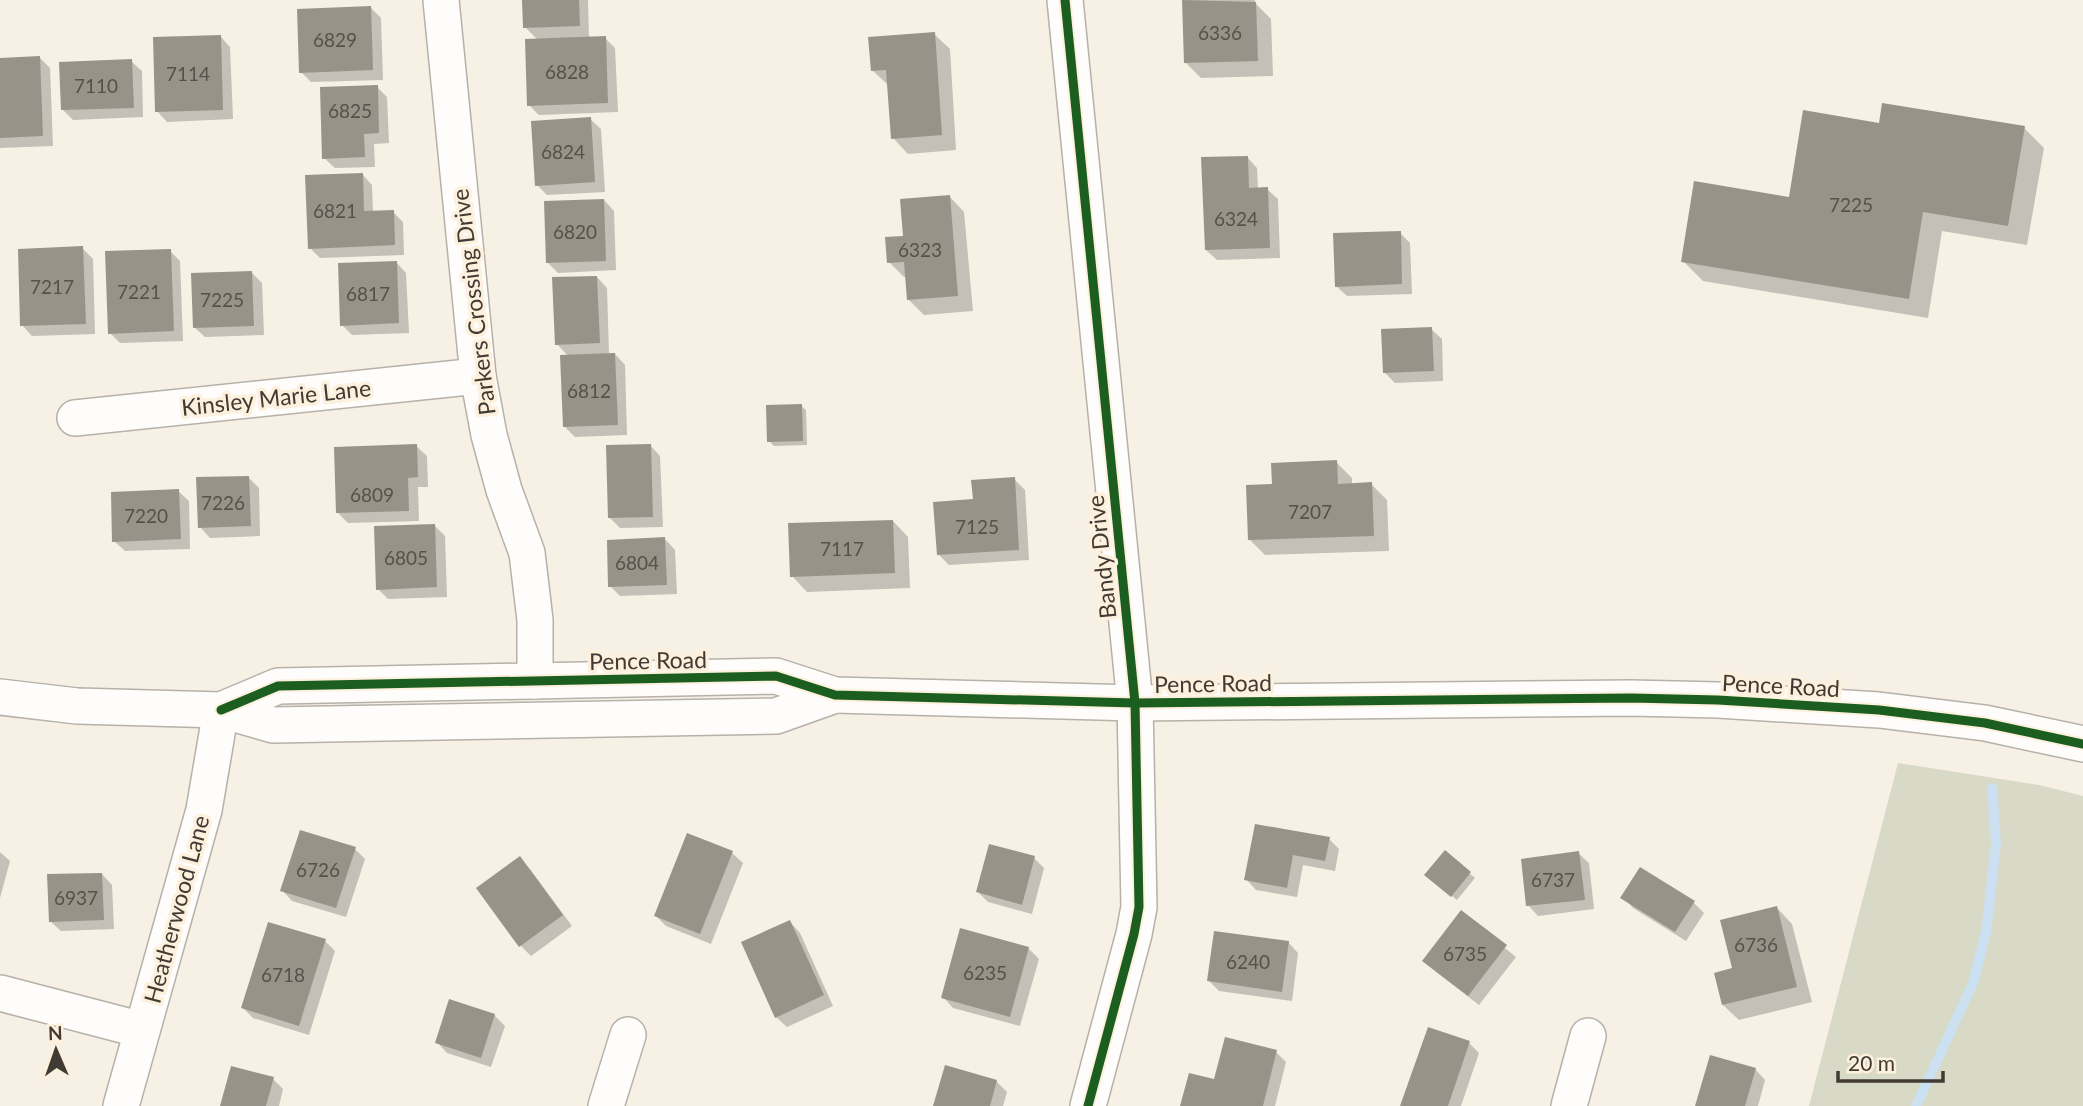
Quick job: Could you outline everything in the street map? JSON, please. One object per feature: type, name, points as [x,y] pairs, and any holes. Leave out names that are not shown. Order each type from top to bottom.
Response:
[{"type":"street","name":"Parkers Crossing Drive","points":[[441,0],[478,376],[489,435],[504,490],[527,553],[535,620],[536,681]]},
{"type":"street","name":"Bandy Drive","points":[[1065,0],[1135,703],[1139,907],[1088,1106]]},
{"type":"street","name":"Kinsley Marie Lane","points":[[75,418],[478,376]]},
{"type":"street","name":"Pence Road","points":[[221,710],[278,686],[776,676],[835,695],[1135,703],[1631,698],[1718,700],[1879,710],[1985,723],[2083,744]]},
{"type":"street","name":"Pence Road","points":[[0,697],[76,706],[221,710],[273,725],[776,716],[835,695]]},
{"type":"street","name":"Heatherwood Lane","points":[[121,1106],[204,810],[221,710]]},
{"type":"street","points":[[0,993],[142,1030]]},
{"type":"street","points":[[606,1106],[628,1035]]},
{"type":"street","points":[[1569,1106],[1588,1036]]},
{"type":"green space","points":[[1898,763],[2039,785],[2083,796],[2083,1106],[1809,1106]]},
{"type":"building","points":[[522,0],[579,0],[580,26],[523,28]]},
{"type":"building","points":[[1182,0],[1256,2],[1258,61],[1184,63]]},
{"type":"building","points":[[371,6],[373,70],[299,73],[297,9]]},
{"type":"building","points":[[935,32],[942,135],[891,139],[886,70],[871,71],[868,37]]},
{"type":"building","points":[[221,35],[223,110],[155,112],[153,37]]},
{"type":"building","points":[[606,36],[608,103],[527,106],[525,39]]},
{"type":"building","points":[[40,56],[43,136],[0,138],[0,58]]},
{"type":"building","points":[[132,59],[134,108],[61,110],[59,62]]},
{"type":"building","points":[[378,85],[379,133],[364,134],[365,157],[322,159],[320,87]]},
{"type":"building","points":[[1882,103],[2025,126],[2008,226],[1923,212],[1909,299],[1681,262],[1694,181],[1789,197],[1803,110],[1879,123]]},
{"type":"building","points":[[591,117],[595,182],[535,186],[531,121]]},
{"type":"building","points":[[1248,156],[1249,188],[1268,187],[1270,248],[1205,250],[1201,157]]},
{"type":"building","points":[[363,173],[364,211],[394,210],[395,245],[308,249],[305,175]]},
{"type":"building","points":[[950,195],[958,296],[907,300],[904,262],[887,263],[885,237],[903,236],[900,199]]},
{"type":"building","points":[[604,199],[606,261],[546,263],[544,201]]},
{"type":"building","points":[[1401,231],[1402,284],[1335,287],[1333,233]]},
{"type":"building","points":[[83,246],[86,324],[20,326],[18,249]]},
{"type":"building","points":[[171,249],[174,331],[108,334],[105,251]]},
{"type":"building","points":[[397,261],[399,323],[340,326],[338,263]]},
{"type":"building","points":[[252,271],[254,326],[193,328],[191,273]]},
{"type":"building","points":[[597,276],[600,343],[555,345],[552,277]]},
{"type":"building","points":[[1432,327],[1434,371],[1383,373],[1381,329]]},
{"type":"building","points":[[615,353],[618,425],[563,427],[560,355]]},
{"type":"building","points":[[802,404],[803,441],[767,442],[766,405]]},
{"type":"building","points":[[417,444],[418,477],[408,478],[409,511],[336,513],[334,447]]},
{"type":"building","points":[[651,444],[653,517],[608,518],[606,445]]},
{"type":"building","points":[[1337,460],[1338,484],[1372,482],[1374,536],[1248,540],[1246,485],[1272,484],[1271,463]]},
{"type":"building","points":[[249,476],[251,526],[198,528],[196,477]]},
{"type":"building","points":[[1015,477],[1019,550],[937,555],[933,502],[973,499],[971,480]]},
{"type":"building","points":[[179,489],[181,539],[112,542],[111,492]]},
{"type":"building","points":[[893,520],[895,573],[790,577],[788,523]]},
{"type":"building","points":[[435,524],[437,587],[376,590],[374,526]]},
{"type":"building","points":[[665,537],[667,585],[608,587],[607,540]]},
{"type":"building","points":[[1255,824],[1330,837],[1325,861],[1293,855],[1287,888],[1244,880]]},
{"type":"building","points":[[300,830],[356,847],[336,908],[280,891]]},
{"type":"building","points":[[687,833],[733,851],[700,934],[654,916]]},
{"type":"building","points":[[989,844],[1035,856],[1022,905],[976,892]]},
{"type":"building","points":[[1445,850],[1471,872],[1451,897],[1424,875]]},
{"type":"building","points":[[1579,851],[1585,900],[1526,906],[1521,859]]},
{"type":"building","points":[[520,856],[563,915],[519,947],[476,888]]},
{"type":"building","points":[[1640,867],[1695,901],[1675,932],[1620,898]]},
{"type":"building","points":[[102,873],[104,920],[49,922],[47,874]]},
{"type":"building","points":[[1777,906],[1797,987],[1722,1005],[1714,973],[1732,968],[1720,920]]},
{"type":"building","points":[[1461,910],[1507,945],[1468,996],[1422,961]]},
{"type":"building","points":[[790,920],[824,995],[775,1018],[741,942]]},
{"type":"building","points":[[268,922],[326,939],[299,1026],[241,1008]]},
{"type":"building","points":[[960,928],[1029,947],[1010,1017],[941,998]]},
{"type":"building","points":[[1214,931],[1289,941],[1282,992],[1207,981]]},
{"type":"building","points":[[449,999],[495,1014],[481,1058],[435,1043]]},
{"type":"building","points":[[1428,1027],[1470,1041],[1448,1106],[1400,1106]]},
{"type":"building","points":[[1225,1037],[1277,1050],[1263,1106],[1180,1106],[1189,1073],[1214,1079]]},
{"type":"building","points":[[1710,1055],[1756,1068],[1745,1106],[1695,1106]]},
{"type":"building","points":[[945,1065],[997,1080],[990,1106],[933,1106]]},
{"type":"building","points":[[231,1066],[274,1077],[266,1106],[220,1106]]},
{"type":"waterway","points":[[1916,1106],[1973,983],[1986,932],[1996,843],[1992,788]]},
{"type":"cycle path","points":[[1065,0],[1135,703],[1139,907],[1088,1106]]},
{"type":"cycle path","points":[[221,710],[278,686],[776,676],[835,695],[1135,703],[1631,698],[1718,700],[1879,710],[1985,723],[2083,744]]}]
